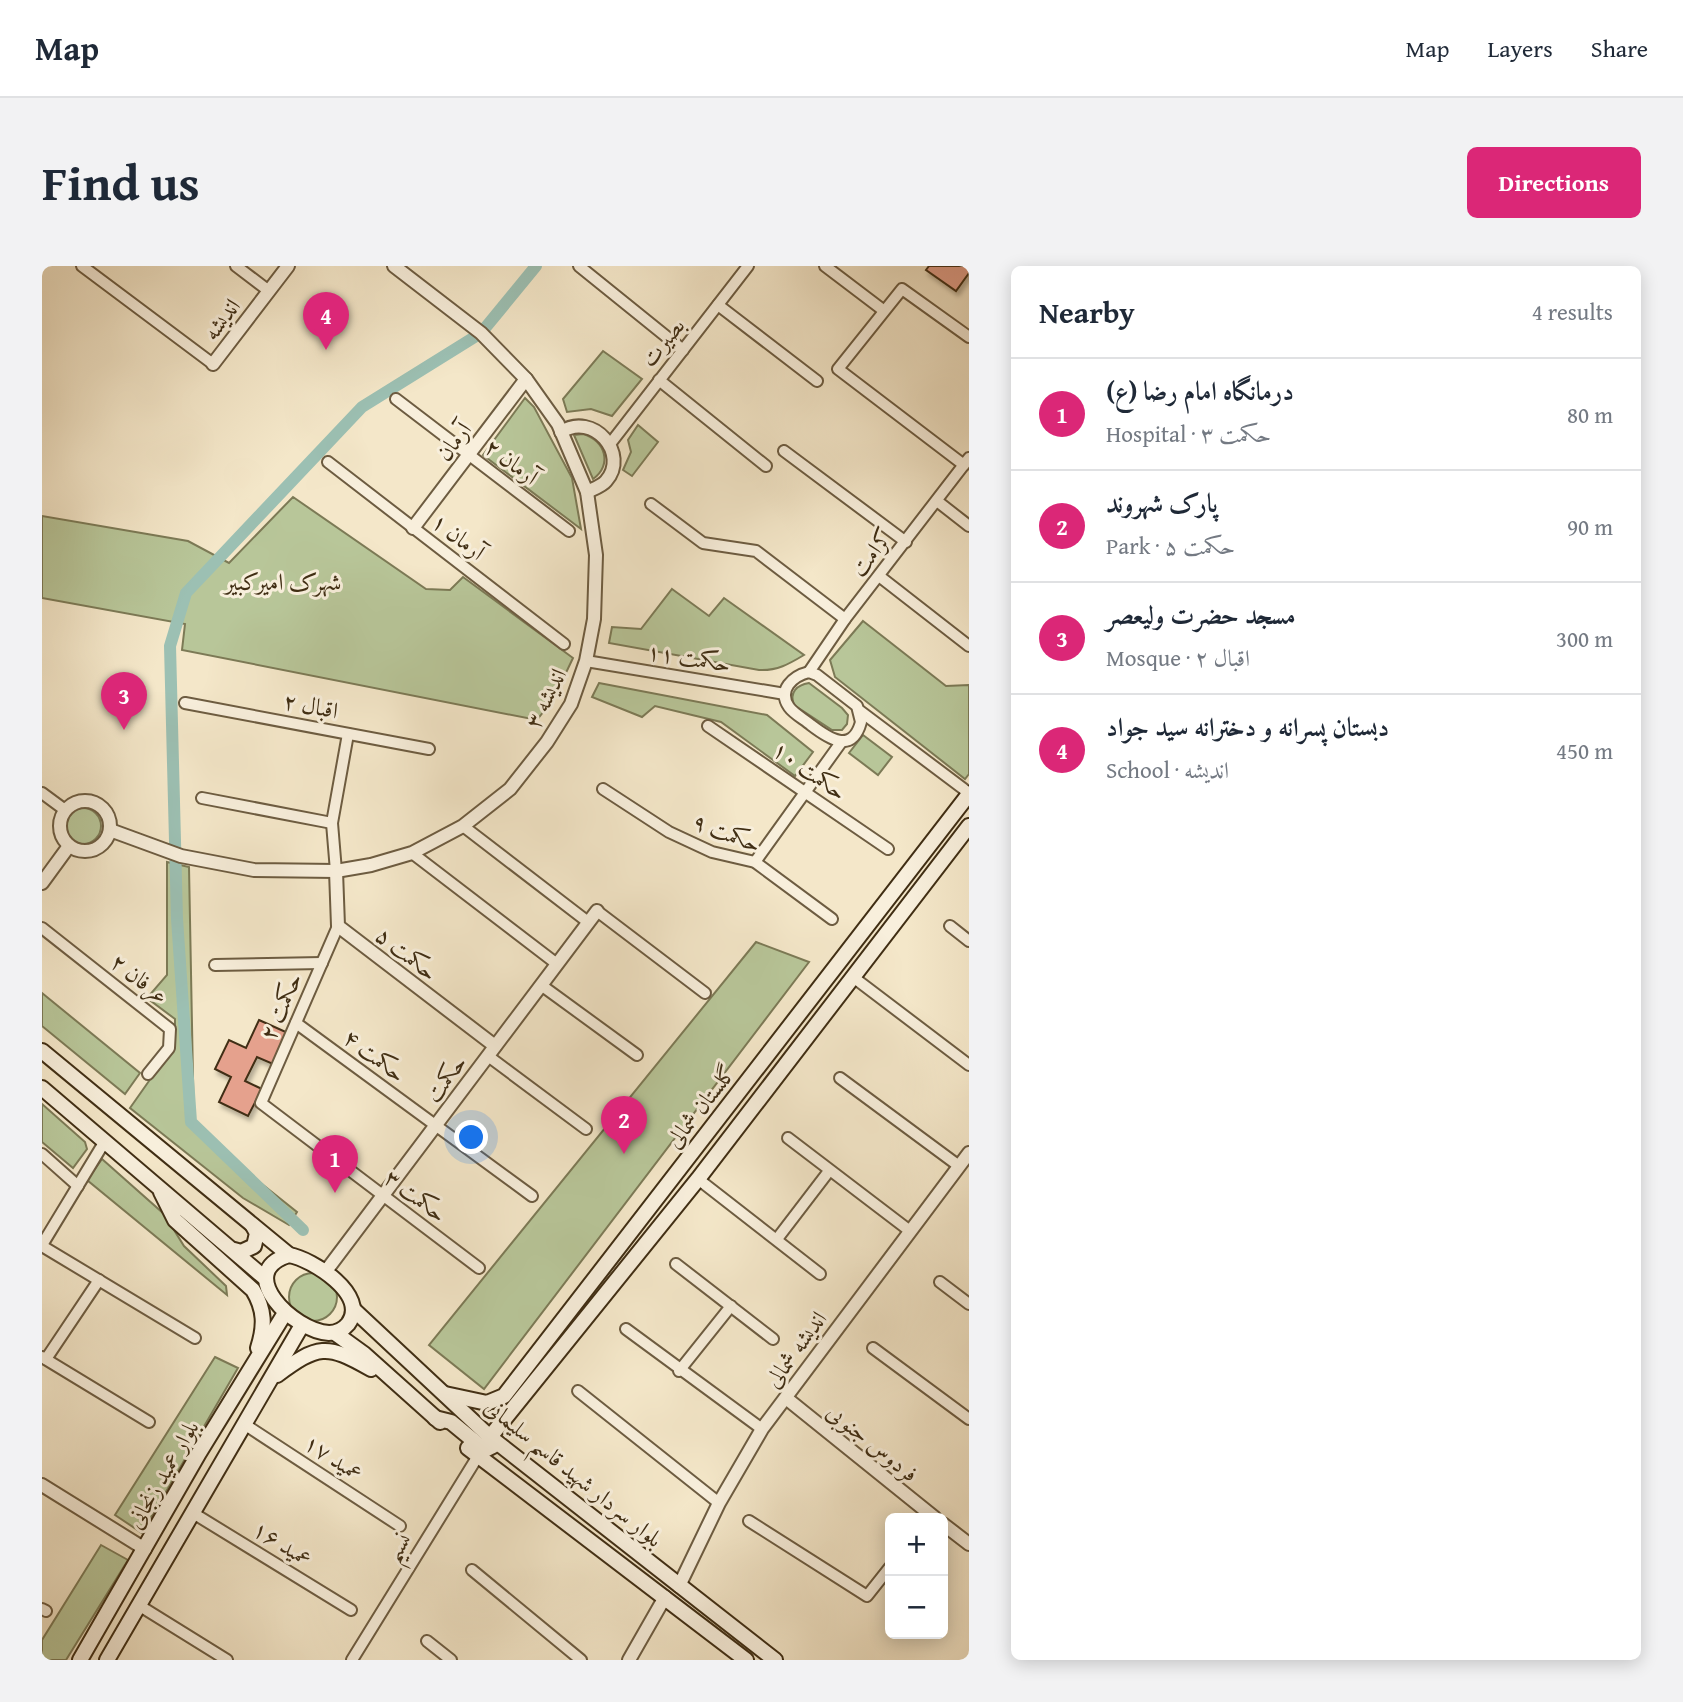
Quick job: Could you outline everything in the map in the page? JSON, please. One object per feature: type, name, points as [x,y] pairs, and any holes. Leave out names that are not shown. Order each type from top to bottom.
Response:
[{"type":"main road","name":"گلستان شمالی","points":[[445,1394],[486,1404],[505,1396],[969,794]]},
{"type":"main road","name":"گلستان شمالی","points":[[490,1437],[698,1179],[969,826]]},
{"type":"main road","points":[[838,965],[853,977]]},
{"type":"main road","points":[[42,1051],[289,1255],[309,1261],[326,1271],[343,1289],[353,1308],[351,1319],[345,1328],[335,1332],[314,1330],[285,1313],[269,1290],[266,1279],[269,1267],[278,1258],[289,1255]]},
{"type":"main road","points":[[42,1088],[266,1279]]},
{"type":"main road","points":[[157,1185],[175,1220],[243,1279],[260,1301],[264,1318],[262,1335],[251,1369]]},
{"type":"main road","points":[[234,1250],[241,1252],[254,1246],[257,1233],[253,1226]]},
{"type":"main road","name":"بلوار سردار شهید قاسم سلیمانی","points":[[353,1308],[490,1437],[775,1660]]},
{"type":"main road","name":"بلوار عمید زنجانی","points":[[80,1660],[285,1313]]},
{"type":"main road","name":"بلوار عمید زنجانی","points":[[107,1660],[302,1325]]},
{"type":"main road","points":[[271,1334],[281,1332],[287,1335],[289,1348]]},
{"type":"main road","name":"بلوار سردار شهید قاسم سلیمانی","points":[[335,1332],[364,1354],[478,1456],[746,1660]]},
{"type":"main road","points":[[364,1354],[364,1339],[370,1334],[383,1335]]},
{"type":"main road","points":[[270,1380],[300,1358],[327,1350],[342,1352],[395,1382]]},
{"type":"main road","points":[[435,1418],[451,1422],[485,1450],[493,1446],[490,1437]]},
{"type":"street","points":[[82,266],[213,364]]},
{"type":"street","points":[[236,266],[269,291]]},
{"type":"street","name":"اندیشه","points":[[213,364],[288,266]]},
{"type":"street","name":"اندیشه ۳","points":[[110,830],[181,856],[254,870],[336,871],[371,865],[412,853],[463,826],[510,789],[547,742],[571,704],[586,662],[594,619],[596,555],[587,492],[558,424],[526,379],[481,332],[394,266]]},
{"type":"street","points":[[579,266],[683,350]]},
{"type":"street","points":[[825,266],[883,310]]},
{"type":"street","name":"بصیرت","points":[[610,444],[746,267]]},
{"type":"street","points":[[967,461],[838,369],[902,289],[969,337]]},
{"type":"street","points":[[718,305],[817,381]]},
{"type":"street","name":"آرمان","points":[[413,528],[526,379]]},
{"type":"street","points":[[659,380],[766,466]]},
{"type":"street","name":"آرمان ۲","points":[[396,399],[569,531]]},
{"type":"street","points":[[561,432],[580,427],[597,430],[610,444],[612,472],[605,483],[587,492]]},
{"type":"street","points":[[784,452],[906,542]]},
{"type":"street","name":"کرامت","points":[[809,673],[845,619],[967,461]]},
{"type":"street","name":"آرمان ۱","points":[[328,462],[564,644]]},
{"type":"street","points":[[937,501],[969,526]]},
{"type":"street","points":[[651,504],[703,543],[756,551],[845,619]]},
{"type":"street","points":[[879,576],[969,646]]},
{"type":"street","name":"حکمت ۱۱","points":[[586,662],[785,694]]},
{"type":"street","points":[[842,741],[831,740],[790,709],[785,694],[792,680],[809,673],[817,675],[969,794]]},
{"type":"street","name":"اقبال ۲","points":[[185,703],[429,749]]},
{"type":"street","points":[[755,862],[842,741],[857,733],[861,722],[860,711]]},
{"type":"street","name":"حکمت ۱۰","points":[[708,726],[888,849]]},
{"type":"street","points":[[338,926],[332,823],[348,734]]},
{"type":"street","name":"حکمت ۹","points":[[603,789],[669,832],[712,852],[755,862],[832,919]]},
{"type":"street","points":[[42,793],[65,810]]},
{"type":"street","points":[[202,799],[332,823]]},
{"type":"street","points":[[82,801],[95,803],[109,817],[110,830],[105,842],[94,850],[81,851],[69,846],[60,829],[60,822],[65,810],[82,801]]},
{"type":"street","points":[[463,826],[588,922]]},
{"type":"street","points":[[42,883],[69,846]]},
{"type":"street","points":[[412,853],[556,964]]},
{"type":"street","points":[[597,911],[705,993]]},
{"type":"street","name":"حکمت","points":[[326,1271],[597,911]]},
{"type":"street","name":"حکمت ۲","points":[[261,1103],[338,926]]},
{"type":"street","name":"حکمت ۵","points":[[338,926],[586,1129]]},
{"type":"street","points":[[950,926],[969,941]]},
{"type":"street","name":"عرفان ۲","points":[[42,928],[170,1029],[169,1048],[148,1074]]},
{"type":"street","points":[[215,965],[322,963]]},
{"type":"street","points":[[853,977],[969,1065]]},
{"type":"street","points":[[541,985],[637,1055]]},
{"type":"street","name":"حکمت ۴","points":[[296,1023],[532,1196]]},
{"type":"street","points":[[840,1078],[959,1166]]},
{"type":"street","name":"حکمت ۳","points":[[261,1103],[479,1268]]},
{"type":"street","points":[[788,1138],[910,1231]]},
{"type":"street","points":[[105,1141],[42,1246],[195,1338]]},
{"type":"street","name":"اندیشه شمالی","points":[[679,1586],[719,1503],[762,1429],[969,1153]]},
{"type":"street","points":[[42,1154],[78,1186]]},
{"type":"street","points":[[776,1239],[829,1171]]},
{"type":"street","points":[[698,1179],[820,1273]]},
{"type":"street","points":[[676,1265],[773,1339]]},
{"type":"street","points":[[99,1280],[44,1358],[149,1422]]},
{"type":"street","points":[[940,1282],[969,1304]]},
{"type":"street","points":[[679,1371],[731,1306]]},
{"type":"street","points":[[626,1329],[679,1371],[762,1429]]},
{"type":"street","points":[[873,1348],[969,1419]]},
{"type":"street","points":[[578,1391],[719,1503]]},
{"type":"street","name":"فردوس جنوبی","points":[[786,1398],[927,1513]]},
{"type":"street","name":"عمید ۱۷","points":[[244,1424],[400,1526]]},
{"type":"street","name":"نسیم","points":[[352,1660],[478,1456]]},
{"type":"street","points":[[42,1485],[145,1549]]},
{"type":"street","name":"عمید ۱۶","points":[[193,1513],[351,1610]]},
{"type":"street","points":[[748,1521],[867,1596],[885,1573]]},
{"type":"street","points":[[948,1528],[969,1544]]},
{"type":"street","points":[[472,1570],[581,1660]]},
{"type":"street","points":[[629,1660],[665,1597]]},
{"type":"street","points":[[140,1606],[227,1660]]},
{"type":"street","points":[[427,1641],[451,1660]]},
{"type":"green space","points":[[603,351],[642,379],[612,416],[591,409],[567,412],[563,399]]},
{"type":"green space","points":[[525,398],[534,407],[572,478],[581,529],[483,455]]},
{"type":"green space","points":[[638,425],[658,442],[632,476],[623,470],[631,452],[628,440]]},
{"type":"green space","points":[[583,434],[597,442],[604,453],[603,467],[593,479],[574,435]]},
{"type":"green space","points":[[293,497],[426,589],[450,590],[463,577],[573,658],[554,698],[537,720],[182,650],[185,624],[42,598],[42,516],[188,541],[229,563]]},
{"type":"green space","points":[[672,589],[709,616],[724,598],[804,655],[777,668],[759,670],[609,643],[612,627],[641,629]]},
{"type":"green space","points":[[863,621],[946,686],[969,685],[969,774],[965,779],[835,677],[830,660]]},
{"type":"green space","points":[[599,683],[767,715],[813,752],[795,776],[721,722],[655,706],[642,717],[592,697]]},
{"type":"green space","points":[[809,683],[848,715],[847,724],[842,730],[832,730],[794,705],[795,690]]},
{"type":"green space","points":[[863,735],[892,757],[878,775],[849,753]]},
{"type":"green space","points":[[83,808],[96,813],[101,826],[96,839],[83,844],[70,839],[65,826],[70,813]]},
{"type":"green space","points":[[167,862],[189,867],[194,1130],[297,1212],[289,1225],[243,1198],[130,1108],[175,1044],[175,1019],[147,998],[167,975]]},
{"type":"green space","points":[[756,942],[809,962],[484,1389],[429,1345]]},
{"type":"green space","points":[[42,993],[140,1073],[125,1094],[42,1026]]},
{"type":"green space","points":[[42,1104],[85,1142],[87,1149],[73,1168],[42,1142]]},
{"type":"green space","points":[[102,1159],[164,1214],[184,1246],[226,1286],[227,1295],[87,1180]]},
{"type":"green space","points":[[313,1273],[330,1280],[337,1297],[330,1314],[313,1321],[296,1314],[289,1297],[296,1280]]},
{"type":"green space","points":[[215,1357],[238,1368],[142,1533],[115,1515]]},
{"type":"green space","points":[[101,1545],[128,1560],[66,1660],[42,1660],[42,1640]]},
{"type":"building","points":[[929,266],[969,266],[969,273],[956,291],[926,270]]},
{"type":"building","points":[[259,1020],[288,1033],[273,1064],[257,1057],[245,1081],[262,1089],[248,1116],[219,1102],[231,1077],[215,1069],[229,1040],[246,1048]]},
{"type":"waterway","points":[[303,1230],[191,1122],[177,919],[170,646],[186,593],[362,407],[481,333],[536,266]]},
{"type":"place","name":"دبستان پسرانه و دخترانه سید جواد","points":[[326,350]]},
{"type":"place","name":"مسجد حضرت ولیعصر","points":[[124,730]]},
{"type":"place","name":"پارک شهروند","points":[[624,1154]]},
{"type":"place","name":"درمانگاه امام رضا (ع)","points":[[335,1193]]},
{"type":"district","name":"شهرک امیرکبیر","points":[[283,581]]}]
